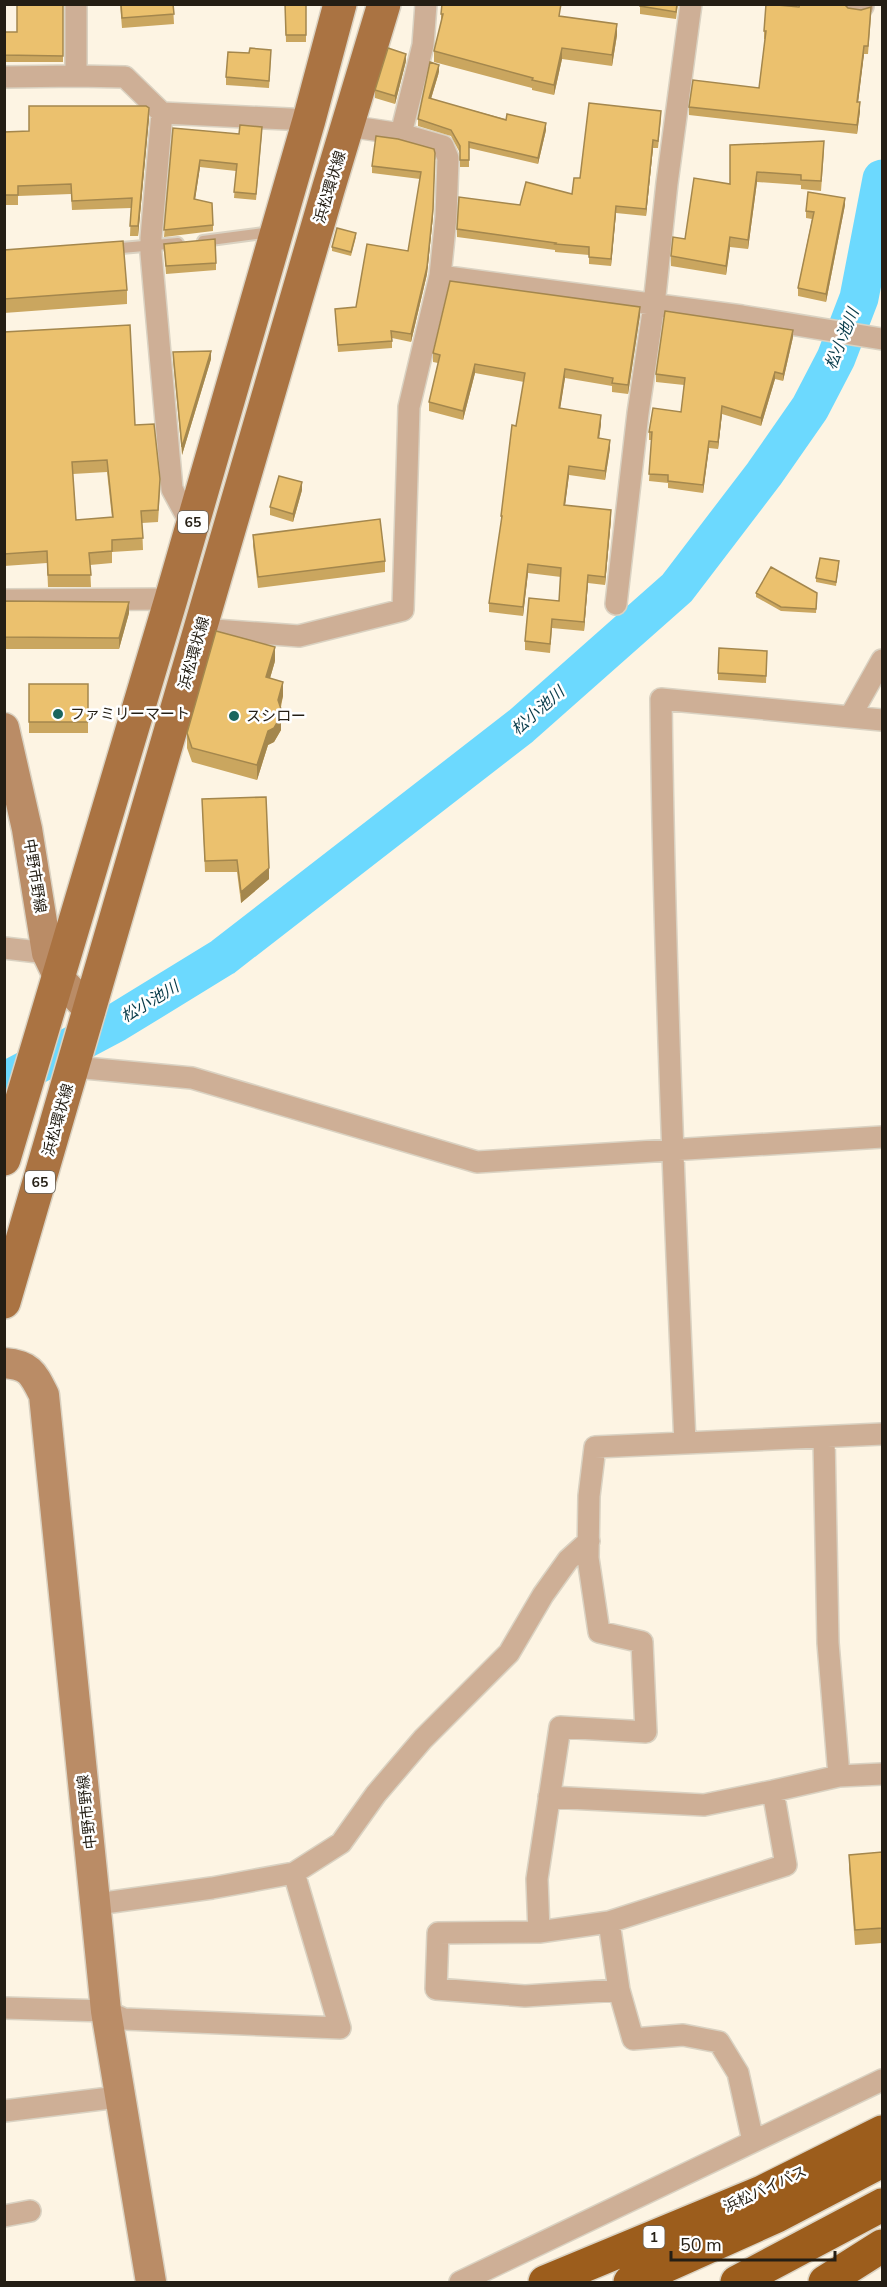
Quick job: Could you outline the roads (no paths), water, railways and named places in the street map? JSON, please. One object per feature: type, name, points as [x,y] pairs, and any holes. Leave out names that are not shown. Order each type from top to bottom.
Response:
[{"type":"highway","name":"浜松バイパス","points":[[545,2283],[762,2192],[882,2132]]},
{"type":"highway","name":"1","points":[[630,2283],[777,2216],[882,2161]]},
{"type":"highway","points":[[737,2283],[882,2205]]},
{"type":"highway","points":[[825,2283],[882,2246]]},
{"type":"main road","name":"65","points":[[4,1159],[41,1038],[53,966],[171,599],[309,120],[340,4]]},
{"type":"main road","name":"浜松環状線","points":[[4,1302],[384,4]]},
{"type":"main road","name":"中野市野線","points":[[6,740],[27,829],[53,966]]},
{"type":"main road","points":[[53,966],[90,1011]]},
{"type":"main road","name":"中野市野線","points":[[4,1363],[22,1365],[35,1376],[44,1395],[106,2011],[118,2097],[151,2283]]},
{"type":"street","points":[[76,4],[76,76]]},
{"type":"street","points":[[401,134],[423,45],[426,4]]},
{"type":"street","points":[[616,604],[667,183],[692,4]]},
{"type":"street","points":[[4,77],[125,77],[162,113],[309,120]]},
{"type":"street","points":[[162,113],[151,245],[172,489],[192,526]]},
{"type":"street","points":[[201,629],[299,636],[403,610],[409,407],[440,276],[446,217],[448,158],[443,146],[401,134],[348,126]]},
{"type":"street","points":[[440,276],[875,337]]},
{"type":"street","points":[[4,600],[171,599]]},
{"type":"street","points":[[850,717],[882,660]]},
{"type":"street","points":[[686,1443],[672,1151],[663,866],[662,699],[882,720]]},
{"type":"street","points":[[4,948],[53,966]]},
{"type":"street","points":[[74,1064],[192,1078],[477,1162],[882,1137]]},
{"type":"street","points":[[539,1932],[537,1879],[560,1727],[646,1732],[642,1642],[599,1632],[588,1558],[589,1496],[595,1447],[882,1434]]},
{"type":"street","points":[[824,1437],[828,1643],[838,1776]]},
{"type":"street","points":[[96,1904],[212,1888],[294,1872],[341,1843],[376,1794],[423,1739],[509,1653],[543,1595],[568,1560],[589,1540]]},
{"type":"street","points":[[549,1797],[704,1805],[838,1776],[882,1774]]},
{"type":"street","points":[[619,1990],[525,1996],[436,1989],[438,1933],[539,1932],[609,1922],[786,1865],[773,1791]]},
{"type":"street","points":[[4,2008],[106,2011],[124,2019],[340,2028],[294,1872]]},
{"type":"street","points":[[609,1922],[619,1990],[633,2039],[683,2035],[719,2042],[738,2073],[753,2141]]},
{"type":"street","points":[[460,2283],[882,2080]]},
{"type":"street","points":[[4,2111],[118,2097]]},
{"type":"street","points":[[4,2216],[30,2211]]},
{"type":"lane","points":[[94,250],[242,237],[277,231]]},
{"type":"waterway","name":"松小池川","points":[[4,1082],[117,1022],[223,957],[521,726],[677,588],[764,474],[810,408],[836,358],[859,298],[882,179]]},
{"type":"place","name":"ファミリーマート","points":[[58,714]]},
{"type":"place","name":"スシロー","points":[[234,716]]}]
